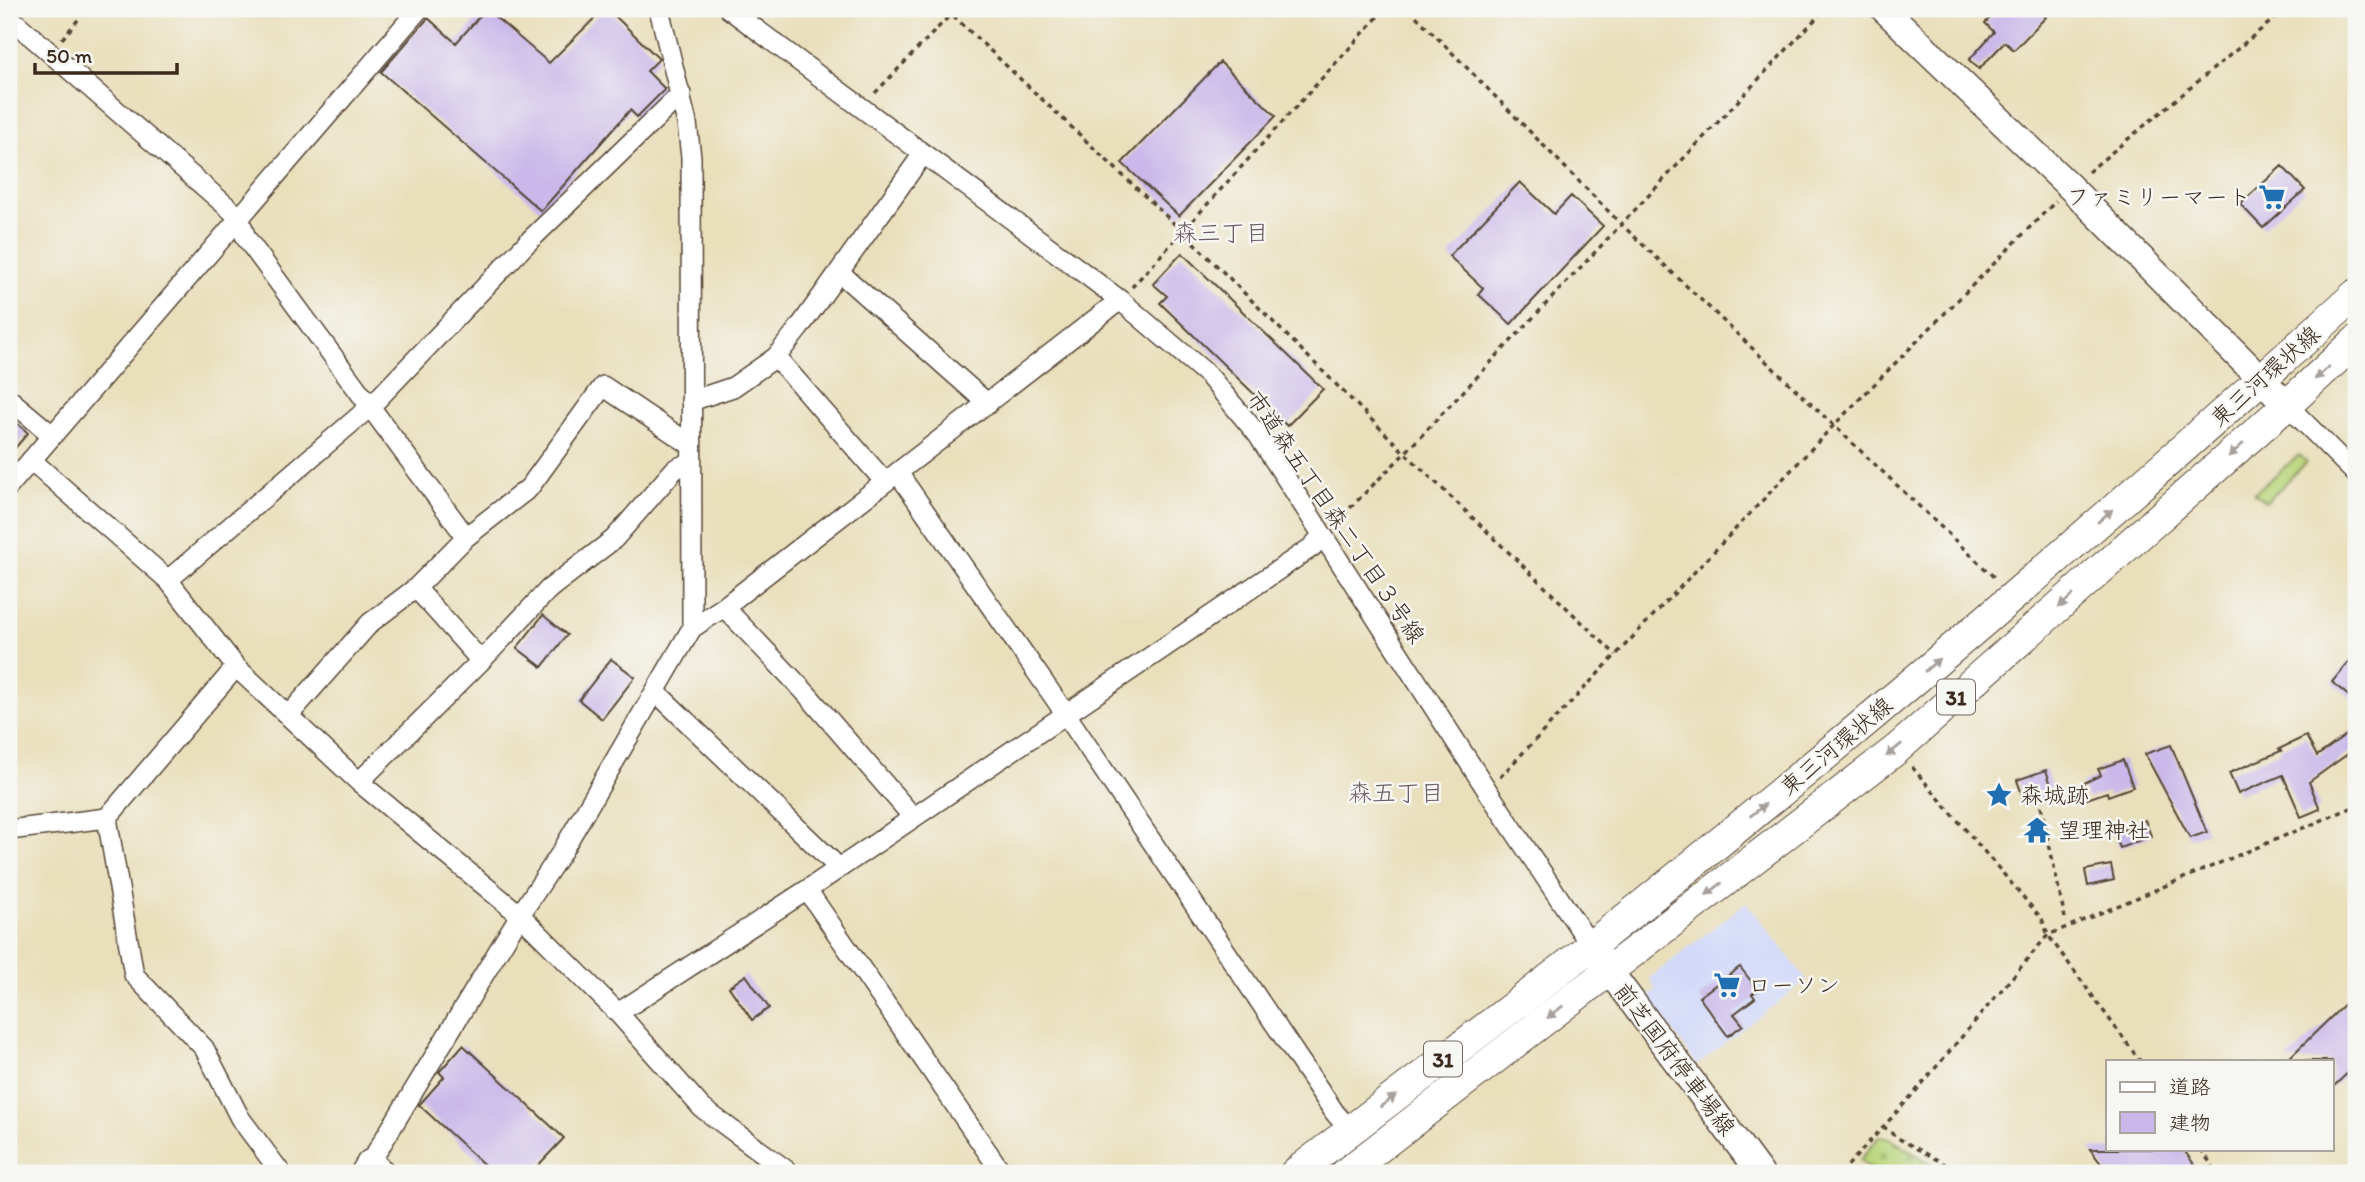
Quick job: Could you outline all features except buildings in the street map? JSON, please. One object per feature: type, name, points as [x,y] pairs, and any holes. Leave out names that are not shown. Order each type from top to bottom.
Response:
[{"type":"main road","points":[[1884,9],[2070,187],[2287,405]]},
{"type":"main road","name":"東三河環状線","points":[[1296,1173],[1591,946],[1873,717],[2356,294]]},
{"type":"main road","name":"東三河環状線","points":[[1361,1168],[1609,970],[1897,749],[2356,341]]},
{"type":"main road","name":"前芝国府停車場線","points":[[1591,946],[1760,1173]]},
{"type":"street","points":[[9,486],[419,9]]},
{"type":"street","points":[[659,9],[681,94],[691,157],[692,628]]},
{"type":"street","name":"市道森五丁目森二丁目３号線","points":[[729,9],[1120,300],[1183,352],[1229,398],[1258,435],[1591,946]]},
{"type":"street","points":[[9,17],[239,217],[247,237],[466,537]]},
{"type":"street","points":[[168,580],[371,405],[526,244],[681,94]]},
{"type":"street","points":[[691,401],[733,387],[776,357],[923,154]]},
{"type":"street","points":[[839,272],[988,404]]},
{"type":"street","points":[[372,1170],[520,915],[561,853],[692,628],[724,607],[1120,300]]},
{"type":"street","points":[[776,357],[891,478],[1065,713],[1335,1113],[1350,1130]]},
{"type":"street","points":[[288,716],[370,623],[416,588],[466,537],[529,488],[603,386],[691,454]]},
{"type":"street","points":[[9,399],[52,435]]},
{"type":"street","points":[[2287,405],[2356,474]]},
{"type":"street","points":[[359,782],[549,589],[614,539],[691,454]]},
{"type":"street","points":[[31,460],[168,580],[236,667],[288,716],[359,782],[520,915],[618,1013],[702,1108],[790,1173]]},
{"type":"street","points":[[618,1013],[807,890],[1312,547],[1322,536]]},
{"type":"street","points":[[416,588],[481,661]]},
{"type":"street","points":[[724,607],[804,692],[913,817]]},
{"type":"street","points":[[9,830],[107,818],[236,667]]},
{"type":"street","points":[[656,691],[839,868]]},
{"type":"street","points":[[107,818],[134,975],[204,1048],[240,1118],[281,1173]]},
{"type":"street","points":[[807,890],[1002,1173]]},
{"type":"path","points":[[50,53],[88,9]]},
{"type":"path","points":[[946,9],[1183,232],[1405,453],[1616,654]]},
{"type":"path","points":[[860,108],[956,9]]},
{"type":"path","points":[[1120,300],[1385,9]]},
{"type":"path","points":[[1409,9],[1620,224],[2013,595]]},
{"type":"path","points":[[1322,536],[1405,453],[1825,9]]},
{"type":"path","points":[[1487,790],[1834,425],[2070,187],[2286,9]]},
{"type":"path","points":[[1897,749],[2042,919],[2048,935],[2139,1060]]},
{"type":"path","points":[[1842,1173],[1915,1092],[2048,935],[2351,808],[2356,803]]},
{"type":"path","points":[[2041,806],[2065,918]]},
{"type":"path","points":[[1883,1126],[1896,1137],[1961,1173]]},
{"type":"path","points":[[2202,1150],[2217,1173]]},
{"type":"shaded area","name":"ローソン","points":[[1746,902],[1807,980],[1697,1065],[1648,996],[1656,990],[1650,978]]},
{"type":"green space","points":[[2299,455],[2307,462],[2266,502],[2254,493]]},
{"type":"green space","points":[[1879,1137],[1887,1137],[1946,1173],[1874,1173],[1860,1160]]},
{"type":"place","name":"ファミリーマート","points":[[2272,197]]},
{"type":"place","name":"森城跡","points":[[1999,795]]},
{"type":"place","name":"望理神社","points":[[2037,830]]},
{"type":"place","name":"ローソン","points":[[1727,985]]},
{"type":"district","name":"森三丁目","points":[[1221,232]]},
{"type":"district","name":"森五丁目","points":[[1396,792]]}]
